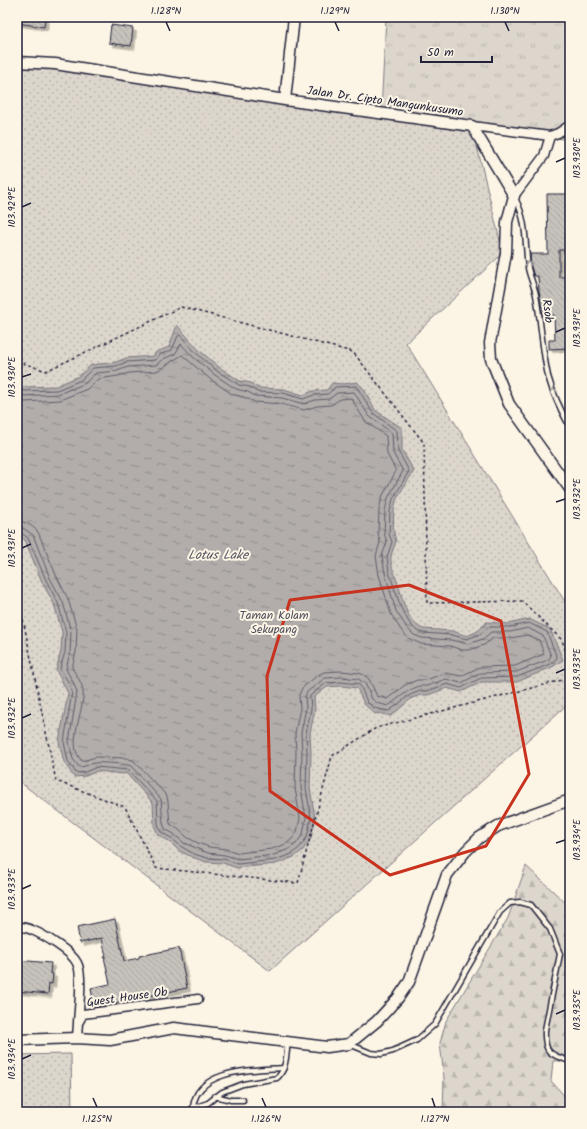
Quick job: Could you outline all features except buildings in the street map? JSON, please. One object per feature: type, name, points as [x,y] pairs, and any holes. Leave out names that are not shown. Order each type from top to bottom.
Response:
[{"type":"street","points":[[285,100],[294,17]]},
{"type":"street","name":"Jalan Dr. Cipto Mangunkusumo","points":[[17,62],[55,64],[285,100],[472,126],[514,196]]},
{"type":"street","points":[[472,126],[550,136],[558,134],[570,124]]},
{"type":"street","points":[[550,136],[544,156],[514,196],[507,222],[506,254],[490,343],[491,359],[509,404],[570,489]]},
{"type":"street","points":[[17,1040],[77,1038],[110,1040],[174,1028],[327,1046],[349,1044],[377,1021],[398,998],[409,982],[447,875],[465,852],[479,838],[498,826],[570,800]]},
{"type":"street","points":[[17,926],[32,930],[57,944],[78,963],[80,976],[78,1023]]},
{"type":"street","name":"Guest House Ob","points":[[77,1038],[78,1023],[83,1014],[198,999]]},
{"type":"lane","name":"Rsob","points":[[514,196],[518,204],[526,238],[530,280],[536,294],[548,377],[558,406],[570,426]]},
{"type":"lane","points":[[349,1044],[371,1053],[381,1054],[417,1040],[435,1024],[500,912],[510,903],[520,902],[531,905],[538,912],[550,929],[560,954],[544,1042],[549,1052],[556,1057],[570,1061]]},
{"type":"lane","points":[[192,1110],[208,1103],[215,1096],[233,1087],[277,1078],[281,1075],[284,1068],[288,1042]]},
{"type":"lane","points":[[192,1110],[193,1103],[205,1083],[216,1078],[239,1072],[284,1068]]},
{"type":"lane","points":[[215,1096],[232,1100],[243,1100]]},
{"type":"path","points":[[17,361],[46,371],[181,307],[353,352],[424,442],[427,603],[522,601],[562,640],[570,662]]},
{"type":"path","points":[[17,590],[56,781],[126,807],[156,868],[298,883],[332,756],[376,728],[570,678]]},
{"type":"highlighted area","points":[[409,585],[501,621],[529,774],[486,846],[390,875],[270,791],[267,676],[290,600]]},
{"type":"green space","points":[[386,17],[570,17],[570,137],[563,139],[381,111]]},
{"type":"green space","name":"Taman Kolam Sekupang","points":[[17,62],[472,126],[503,253],[406,343],[570,610],[570,702],[270,971],[17,780]]},
{"type":"green space","points":[[526,866],[570,907],[570,1060],[553,1061],[551,1081],[570,1102],[570,1112],[443,1112],[444,1077],[440,1043],[446,1021],[508,918]]},
{"type":"green space","points":[[71,1054],[72,1112],[17,1112],[17,1055]]},
{"type":"water","name":"Lotus Lake","points":[[177,325],[199,350],[219,367],[240,381],[251,383],[258,388],[284,389],[303,395],[313,391],[327,390],[332,383],[343,384],[357,382],[364,389],[375,410],[402,428],[402,450],[414,471],[396,501],[393,521],[396,541],[391,554],[392,568],[408,615],[423,629],[453,631],[467,636],[478,631],[487,622],[509,624],[529,619],[550,629],[563,660],[552,667],[517,682],[482,682],[461,692],[447,688],[428,695],[421,695],[412,698],[391,716],[378,713],[375,714],[364,704],[357,688],[341,686],[327,687],[314,697],[315,709],[310,733],[310,788],[315,818],[311,838],[303,850],[294,857],[276,864],[237,868],[223,863],[206,862],[192,857],[179,851],[169,841],[158,835],[154,825],[153,803],[126,773],[123,774],[97,771],[86,776],[74,777],[64,762],[59,742],[68,693],[56,670],[61,651],[62,632],[54,604],[42,582],[25,540],[17,535],[17,385],[24,387],[56,386],[79,376],[91,365],[116,362],[126,358],[154,356],[156,352],[169,347]]}]
